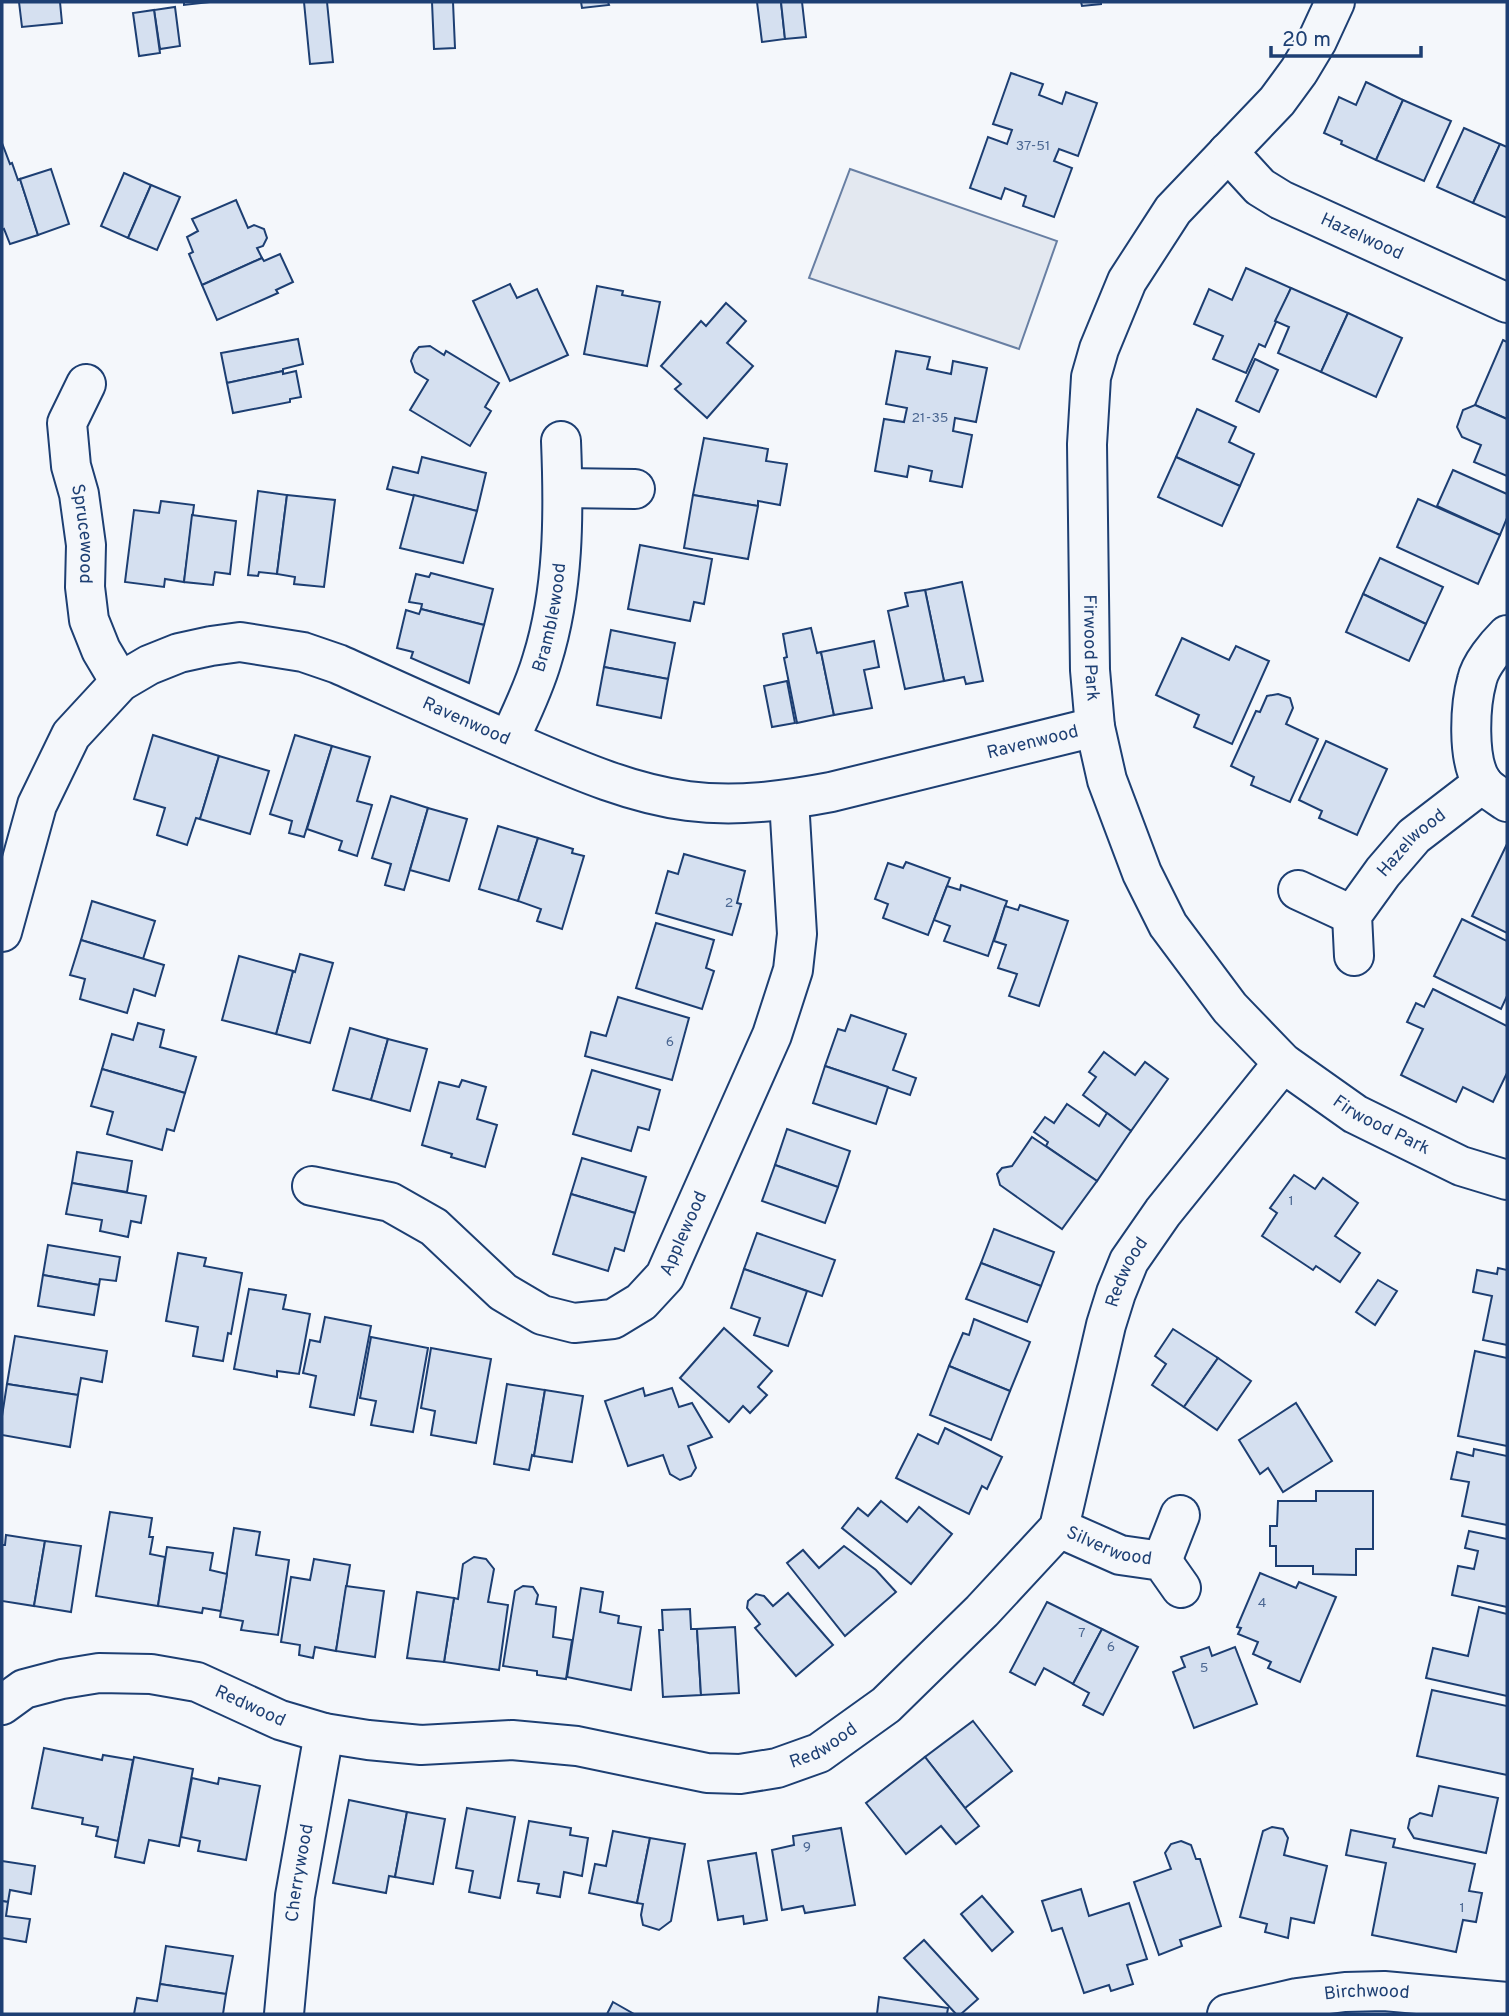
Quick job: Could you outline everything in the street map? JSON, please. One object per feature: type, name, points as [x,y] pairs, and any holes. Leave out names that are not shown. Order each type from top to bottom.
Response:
[{"type":"street","name":"Firwood Park","points":[[1335,2],[1317,41],[1277,100],[1173,210],[1127,281],[1099,349],[1091,377],[1087,444],[1090,670],[1095,727],[1107,780],[1142,873],[1168,925],[1230,1008],[1283,1063],[1355,1114],[1461,1166],[1507,1180]]},
{"type":"street","name":"Hazelwood","points":[[1228,152],[1260,187],[1281,200],[1507,303]]},
{"type":"street","name":"Sprucewood","points":[[86,384],[67,424],[71,466],[79,494],[86,545],[85,587],[89,620],[101,650],[120,682]]},
{"type":"street","name":"Bramblewood","points":[[509,740],[542,662],[558,596],[563,488],[561,441]]},
{"type":"street","points":[[563,488],[635,489]]},
{"type":"street","name":"Hazelwood","points":[[1352,915],[1383,872],[1414,836],[1495,793],[1475,766],[1470,737],[1477,678],[1496,646],[1507,635]]},
{"type":"street","name":"Ravenwood","points":[[2,932],[37,805],[71,735],[120,682],[149,665],[179,653],[211,646],[240,642],[303,652],[338,664],[596,778],[642,792],[688,801],[737,803],[789,800],[1095,727]]},
{"type":"street","name":"Applewood","points":[[312,1186],[390,1202],[434,1227],[503,1292],[541,1315],[574,1323],[613,1319],[641,1302],[665,1276],[772,1035],[793,970],[797,934],[789,800]]},
{"type":"street","points":[[1298,890],[1352,915],[1354,956]]},
{"type":"street","name":"Redwood","points":[[2,1706],[24,1689],[61,1679],[99,1673],[151,1674],[197,1682],[280,1720],[324,1733],[421,1745],[512,1740],[577,1746],[707,1773],[740,1774],[776,1769],[820,1753],[886,1705],[982,1611],[1059,1528],[1106,1325],[1115,1293],[1129,1261],[1163,1212],[1283,1063]]},
{"type":"street","name":"Silverwood","points":[[1059,1528],[1172,1574],[1180,1515]]},
{"type":"street","name":"Cherrywood","points":[[284,2014],[295,1896],[324,1733]]},
{"type":"street","name":"Birchwood","points":[[1227,2014],[1297,1998],[1345,1992],[1384,1991],[1507,2002]]},
{"type":"shaded area","points":[[850,169],[1057,241],[1019,349],[809,278]]},
{"type":"building","points":[[19,2],[60,2],[62,23],[22,27]]},
{"type":"building","points":[[184,2],[210,2],[184,5]]},
{"type":"building","points":[[304,2],[327,2],[333,62],[310,64]]},
{"type":"building","points":[[432,2],[453,2],[455,48],[434,49]]},
{"type":"building","points":[[581,2],[608,2],[609,5],[582,8]]},
{"type":"building","points":[[757,2],[781,2],[785,39],[762,42]]},
{"type":"building","points":[[781,2],[802,2],[806,37],[785,39]]},
{"type":"building","points":[[1081,2],[1101,2],[1101,4],[1082,6]]},
{"type":"building","points":[[175,7],[180,46],[160,49],[154,10]]},
{"type":"building","points":[[154,10],[160,53],[139,56],[133,13]]},
{"type":"building","points":[[1011,73],[1043,84],[1039,95],[1062,104],[1066,92],[1097,103],[1078,156],[1059,149],[1054,161],[1072,168],[1054,217],[1023,206],[1026,196],[1005,188],[1001,199],[970,188],[988,137],[1007,144],[1012,130],[993,124]]},
{"type":"building","points":[[1366,82],[1403,100],[1376,160],[1324,133],[1339,97],[1356,105]]},
{"type":"building","points":[[1403,100],[1451,121],[1424,181],[1376,160]]},
{"type":"building","points":[[1464,128],[1500,144],[1473,203],[1437,187]]},
{"type":"building","points":[[2,143],[18,180],[20,179],[38,235],[10,244],[4,229],[2,230]]},
{"type":"building","points":[[1500,144],[1507,147],[1507,218],[1473,203]]},
{"type":"building","points":[[51,169],[69,224],[38,235],[20,179]]},
{"type":"building","points":[[124,173],[151,185],[128,238],[101,226]]},
{"type":"building","points":[[151,185],[180,197],[157,250],[128,238]]},
{"type":"building","points":[[236,200],[248,228],[254,225],[264,229],[267,238],[263,246],[257,248],[262,258],[202,285],[189,254],[193,252],[187,237],[198,231],[192,219]]},
{"type":"building","points":[[280,254],[293,282],[276,290],[278,293],[217,320],[202,285],[262,258],[264,261]]},
{"type":"building","points":[[1246,268],[1291,288],[1265,347],[1259,344],[1246,373],[1213,359],[1223,336],[1194,324],[1209,289],[1232,300]]},
{"type":"building","points":[[510,284],[517,298],[537,289],[568,355],[510,381],[473,301]]},
{"type":"building","points":[[597,286],[623,291],[622,295],[660,302],[647,366],[584,354]]},
{"type":"building","points":[[1291,288],[1348,313],[1321,372],[1278,353],[1289,327],[1275,321]]},
{"type":"building","points":[[726,303],[746,321],[727,343],[753,366],[707,418],[675,389],[681,384],[661,366],[701,321],[706,326]]},
{"type":"building","points":[[1348,313],[1402,338],[1376,397],[1321,372]]},
{"type":"building","points":[[298,339],[303,364],[227,383],[221,353]]},
{"type":"building","points":[[1503,340],[1507,342],[1507,419],[1475,405]]},
{"type":"building","points":[[430,346],[444,355],[446,351],[499,383],[485,407],[491,411],[470,446],[410,410],[428,380],[415,372],[411,361],[419,347]]},
{"type":"building","points":[[896,351],[930,357],[927,369],[951,374],[953,361],[987,368],[976,422],[955,418],[953,431],[972,435],[962,487],[930,481],[932,471],[909,466],[907,477],[875,471],[884,419],[904,422],[907,408],[886,404]]},
{"type":"building","points":[[1255,359],[1278,370],[1259,412],[1236,401]]},
{"type":"building","points":[[283,371],[283,374],[296,371],[301,397],[290,399],[290,402],[233,413],[227,383]]},
{"type":"building","points":[[1475,405],[1507,419],[1507,476],[1474,462],[1481,445],[1462,437],[1457,427],[1463,410]]},
{"type":"building","points":[[1197,409],[1236,427],[1229,442],[1254,454],[1240,486],[1176,457]]},
{"type":"building","points":[[704,438],[768,449],[766,461],[787,464],[780,505],[758,501],[758,506],[693,495]]},
{"type":"building","points":[[422,457],[486,473],[477,511],[387,489],[393,467],[418,473]]},
{"type":"building","points":[[1176,457],[1240,486],[1222,526],[1158,497]]},
{"type":"building","points":[[1453,470],[1507,494],[1507,518],[1500,535],[1437,506]]},
{"type":"building","points":[[258,491],[287,495],[277,574],[259,572],[258,576],[248,575]]},
{"type":"building","points":[[287,495],[335,500],[324,587],[294,584],[295,577],[277,574]]},
{"type":"building","points":[[414,495],[477,511],[463,563],[400,548]]},
{"type":"building","points":[[693,495],[758,506],[748,559],[684,548]]},
{"type":"building","points":[[1418,499],[1500,535],[1478,584],[1397,547]]},
{"type":"building","points":[[161,501],[194,505],[184,582],[165,579],[164,587],[125,582],[134,510],[159,513]]},
{"type":"building","points":[[192,515],[236,521],[230,574],[215,572],[213,585],[184,582]]},
{"type":"building","points":[[640,545],[712,559],[704,604],[694,602],[690,621],[628,609]]},
{"type":"building","points":[[1380,558],[1443,587],[1426,624],[1363,594]]},
{"type":"building","points":[[431,573],[493,589],[484,625],[421,609],[422,604],[409,602],[416,574],[429,577]]},
{"type":"building","points":[[962,582],[983,681],[966,684],[964,677],[944,681],[925,590]]},
{"type":"building","points":[[925,590],[944,681],[905,689],[888,611],[908,606],[905,593]]},
{"type":"building","points":[[1363,594],[1426,624],[1409,661],[1346,632]]},
{"type":"building","points":[[421,609],[484,625],[469,683],[411,658],[413,652],[397,648],[406,610],[419,614]]},
{"type":"building","points":[[811,628],[817,653],[821,652],[834,715],[797,723],[784,658],[787,657],[783,634]]},
{"type":"building","points":[[611,630],[675,643],[668,679],[604,667]]},
{"type":"building","points":[[1182,638],[1229,660],[1236,646],[1269,661],[1232,744],[1194,727],[1199,715],[1156,695]]},
{"type":"building","points":[[874,641],[879,667],[864,670],[872,708],[834,715],[821,652]]},
{"type":"building","points":[[604,667],[668,679],[661,718],[597,705]]},
{"type":"building","points":[[787,681],[795,723],[772,727],[764,686]]},
{"type":"building","points":[[1278,694],[1290,698],[1293,708],[1286,724],[1318,739],[1290,802],[1251,785],[1254,777],[1231,766],[1256,711],[1260,712],[1267,696]]},
{"type":"building","points":[[153,735],[219,756],[200,819],[196,818],[187,845],[157,835],[165,808],[134,799]]},
{"type":"building","points":[[295,735],[332,746],[304,837],[289,833],[292,821],[270,814]]},
{"type":"building","points":[[1326,741],[1387,769],[1357,835],[1319,818],[1322,811],[1299,800]]},
{"type":"building","points":[[332,746],[370,757],[357,801],[372,805],[357,856],[339,850],[342,841],[307,829]]},
{"type":"building","points":[[219,756],[269,771],[250,834],[200,819]]},
{"type":"building","points":[[391,796],[428,808],[404,890],[385,885],[391,864],[372,858]]},
{"type":"building","points":[[428,808],[467,819],[449,881],[410,870]]},
{"type":"building","points":[[498,826],[538,838],[518,901],[479,889]]},
{"type":"building","points":[[538,838],[573,849],[572,853],[584,856],[562,929],[537,921],[541,909],[518,901]]},
{"type":"building","points":[[1507,844],[1507,933],[1472,916]]},
{"type":"building","points":[[684,854],[745,871],[737,903],[741,904],[732,935],[656,913],[668,871],[678,874]]},
{"type":"building","points":[[906,862],[950,878],[928,935],[883,918],[888,904],[875,899],[888,863],[903,868]]},
{"type":"building","points":[[961,885],[1007,901],[988,956],[944,941],[950,926],[934,920],[947,886],[960,890]]},
{"type":"building","points":[[92,901],[155,921],[143,959],[81,940]]},
{"type":"building","points":[[1020,905],[1068,921],[1039,1006],[1009,996],[1017,974],[998,968],[1006,945],[994,941],[1005,906],[1018,910]]},
{"type":"building","points":[[1462,919],[1507,941],[1507,996],[1501,1009],[1434,976]]},
{"type":"building","points":[[656,923],[714,940],[706,968],[714,971],[702,1009],[636,988]]},
{"type":"building","points":[[81,940],[164,965],[155,996],[134,989],[127,1013],[80,999],[85,979],[70,975]]},
{"type":"building","points":[[300,954],[333,963],[310,1043],[276,1034]]},
{"type":"building","points":[[239,956],[293,971],[276,1034],[222,1020]]},
{"type":"building","points":[[1433,989],[1507,1026],[1507,1073],[1493,1102],[1463,1087],[1456,1102],[1401,1075],[1423,1029],[1407,1022],[1416,1003],[1424,1007]]},
{"type":"building","points":[[618,997],[689,1018],[672,1080],[585,1056],[591,1032],[606,1036]]},
{"type":"building","points":[[851,1015],[906,1034],[893,1070],[916,1078],[910,1095],[825,1066],[838,1029],[845,1031]]},
{"type":"building","points":[[138,1023],[164,1030],[160,1047],[196,1057],[185,1093],[102,1069],[112,1034],[133,1040]]},
{"type":"building","points":[[350,1028],[388,1039],[371,1100],[333,1090]]},
{"type":"building","points":[[388,1039],[427,1049],[410,1111],[371,1100]]},
{"type":"building","points":[[1104,1052],[1135,1075],[1145,1062],[1168,1079],[1131,1131],[1083,1095],[1096,1077],[1089,1072]]},
{"type":"building","points":[[825,1066],[888,1087],[876,1124],[813,1103]]},
{"type":"building","points":[[102,1069],[185,1093],[174,1131],[167,1129],[162,1150],[107,1134],[113,1112],[91,1106]]},
{"type":"building","points":[[592,1070],[660,1090],[649,1130],[638,1127],[631,1151],[573,1134]]},
{"type":"building","points":[[462,1080],[486,1087],[477,1119],[497,1125],[485,1167],[422,1145],[439,1082],[459,1087]]},
{"type":"building","points":[[1067,1104],[1099,1126],[1107,1113],[1131,1131],[1097,1181],[1046,1146],[1048,1142],[1034,1132],[1045,1117],[1054,1123]]},
{"type":"building","points":[[787,1129],[850,1151],[838,1187],[775,1165]]},
{"type":"building","points":[[1032,1137],[1097,1181],[1062,1229],[1000,1185],[997,1174],[1002,1168],[1012,1166]]},
{"type":"building","points":[[77,1152],[132,1161],[127,1192],[72,1183]]},
{"type":"building","points":[[582,1158],[646,1177],[635,1213],[571,1194]]},
{"type":"building","points":[[775,1165],[838,1187],[825,1223],[762,1201]]},
{"type":"building","points":[[1294,1175],[1315,1189],[1323,1178],[1358,1203],[1335,1236],[1360,1253],[1340,1282],[1316,1266],[1313,1270],[1262,1236],[1277,1213],[1270,1208]]},
{"type":"building","points":[[72,1183],[146,1196],[141,1223],[131,1221],[128,1237],[100,1231],[102,1220],[66,1214]]},
{"type":"building","points":[[571,1194],[635,1213],[624,1251],[615,1248],[608,1271],[553,1254]]},
{"type":"building","points":[[994,1229],[1054,1252],[1041,1286],[981,1263]]},
{"type":"building","points":[[757,1233],[835,1260],[822,1296],[744,1269]]},
{"type":"building","points":[[48,1245],[120,1257],[116,1281],[100,1279],[99,1285],[43,1275]]},
{"type":"building","points":[[178,1253],[206,1258],[204,1266],[242,1273],[231,1334],[228,1333],[223,1361],[193,1356],[198,1327],[166,1321]]},
{"type":"building","points":[[981,1263],[1041,1286],[1027,1322],[966,1299]]},
{"type":"building","points":[[1498,1268],[1507,1270],[1507,1345],[1483,1340],[1492,1296],[1473,1292],[1477,1270],[1497,1274]]},
{"type":"building","points":[[744,1269],[807,1291],[788,1346],[754,1335],[760,1318],[731,1308]]},
{"type":"building","points":[[43,1275],[99,1285],[94,1315],[38,1306]]},
{"type":"building","points":[[1378,1280],[1397,1291],[1375,1325],[1356,1312]]},
{"type":"building","points":[[249,1289],[286,1295],[283,1309],[310,1314],[299,1374],[277,1371],[277,1377],[234,1369]]},
{"type":"building","points":[[325,1317],[371,1326],[354,1415],[310,1407],[316,1376],[303,1373],[310,1340],[320,1342]]},
{"type":"building","points":[[974,1319],[1030,1342],[1010,1391],[949,1366],[963,1333],[969,1335]]},
{"type":"building","points":[[724,1328],[772,1371],[758,1387],[767,1395],[750,1413],[743,1406],[729,1422],[680,1378]]},
{"type":"building","points":[[1173,1329],[1218,1358],[1184,1407],[1152,1385],[1166,1364],[1155,1356]]},
{"type":"building","points":[[15,1336],[107,1351],[102,1382],[81,1378],[78,1395],[7,1384]]},
{"type":"building","points":[[371,1337],[428,1348],[413,1432],[371,1425],[376,1401],[360,1398]]},
{"type":"building","points":[[431,1348],[491,1359],[476,1443],[431,1435],[435,1411],[421,1408]]},
{"type":"building","points":[[1475,1351],[1507,1358],[1507,1446],[1458,1436]]},
{"type":"building","points":[[1218,1358],[1251,1381],[1217,1430],[1184,1407]]},
{"type":"building","points":[[949,1366],[1010,1391],[991,1440],[930,1415]]},
{"type":"building","points":[[7,1384],[78,1395],[70,1447],[2,1435]]},
{"type":"building","points":[[507,1384],[545,1390],[534,1456],[532,1455],[529,1470],[494,1464]]},
{"type":"building","points":[[643,1388],[645,1396],[672,1388],[679,1407],[692,1403],[712,1437],[688,1446],[696,1468],[691,1476],[680,1480],[670,1474],[663,1455],[628,1466],[605,1401]]},
{"type":"building","points":[[545,1390],[583,1396],[572,1462],[534,1456]]},
{"type":"building","points":[[1296,1403],[1332,1461],[1283,1492],[1268,1468],[1260,1474],[1239,1440]]},
{"type":"building","points":[[945,1428],[1002,1457],[987,1489],[982,1486],[969,1514],[896,1478],[918,1434],[938,1444]]},
{"type":"building","points":[[1474,1449],[1507,1456],[1507,1525],[1462,1516],[1469,1482],[1451,1479],[1457,1452],[1473,1456]]},
{"type":"building","points":[[1316,1491],[1373,1491],[1373,1549],[1356,1549],[1356,1575],[1313,1574],[1313,1566],[1276,1566],[1276,1546],[1270,1546],[1270,1526],[1277,1526],[1278,1501],[1316,1501]]},
{"type":"building","points":[[881,1501],[907,1522],[919,1507],[952,1534],[911,1584],[842,1528],[858,1508],[868,1516]]},
{"type":"building","points":[[110,1512],[152,1518],[150,1554],[165,1557],[158,1606],[96,1596]]},
{"type":"building","points":[[234,1528],[260,1532],[256,1555],[289,1560],[278,1635],[241,1630],[243,1621],[220,1617]]},
{"type":"building","points":[[1469,1531],[1507,1539],[1507,1607],[1452,1595],[1458,1566],[1474,1569],[1478,1551],[1465,1548]]},
{"type":"building","points":[[6,1535],[45,1541],[34,1606],[2,1601],[2,1545],[5,1545]]},
{"type":"building","points":[[45,1541],[81,1546],[71,1612],[34,1606]]},
{"type":"building","points":[[844,1546],[876,1570],[896,1592],[845,1636],[787,1563],[803,1550],[819,1568]]},
{"type":"building","points":[[167,1547],[213,1553],[210,1570],[227,1574],[221,1611],[203,1608],[202,1613],[158,1606]]},
{"type":"building","points":[[474,1557],[486,1559],[494,1569],[488,1602],[508,1605],[499,1670],[444,1662],[454,1598],[458,1599],[463,1564]]},
{"type":"building","points":[[314,1559],[350,1565],[336,1651],[315,1647],[313,1658],[299,1655],[300,1645],[281,1642],[291,1577],[310,1580]]},
{"type":"building","points":[[1260,1573],[1296,1588],[1299,1582],[1336,1597],[1300,1682],[1268,1668],[1271,1662],[1253,1654],[1258,1642],[1238,1634],[1241,1628],[1237,1627]]},
{"type":"building","points":[[346,1586],[384,1591],[375,1657],[336,1651]]},
{"type":"building","points":[[523,1586],[533,1587],[538,1595],[536,1604],[556,1607],[553,1637],[572,1640],[566,1679],[503,1666],[515,1591]]},
{"type":"building","points":[[581,1588],[603,1592],[600,1612],[619,1616],[618,1623],[641,1627],[631,1690],[567,1677]]},
{"type":"building","points":[[417,1592],[454,1598],[444,1662],[407,1658]]},
{"type":"building","points":[[788,1593],[833,1645],[796,1676],[755,1628],[760,1624],[747,1608],[748,1601],[756,1594],[764,1596],[773,1606]]},
{"type":"building","points":[[1047,1602],[1102,1629],[1073,1684],[1044,1668],[1035,1685],[1010,1672]]},
{"type":"building","points":[[1479,1607],[1507,1614],[1507,1696],[1426,1678],[1433,1648],[1468,1656]]},
{"type":"building","points":[[690,1609],[691,1629],[697,1629],[701,1695],[663,1697],[659,1630],[663,1630],[662,1610]]},
{"type":"building","points":[[735,1627],[739,1693],[701,1695],[697,1629]]},
{"type":"building","points":[[1102,1629],[1138,1647],[1103,1715],[1083,1705],[1089,1693],[1073,1684]]},
{"type":"building","points":[[1209,1647],[1212,1656],[1235,1647],[1257,1704],[1194,1728],[1173,1672],[1185,1667],[1181,1657]]},
{"type":"building","points":[[1432,1690],[1507,1706],[1507,1775],[1417,1756]]},
{"type":"building","points":[[973,1721],[1012,1771],[965,1808],[925,1757]]},
{"type":"building","points":[[44,1748],[102,1760],[103,1755],[133,1760],[118,1841],[96,1836],[98,1827],[82,1824],[83,1818],[32,1808]]},
{"type":"building","points":[[134,1757],[193,1769],[179,1846],[149,1840],[144,1863],[115,1857]]},
{"type":"building","points":[[925,1757],[979,1826],[956,1844],[941,1826],[906,1854],[866,1803]]},
{"type":"building","points":[[192,1778],[218,1784],[219,1778],[260,1786],[246,1860],[198,1851],[200,1841],[181,1837]]},
{"type":"building","points":[[1439,1786],[1498,1798],[1486,1853],[1414,1838],[1408,1828],[1410,1819],[1420,1813],[1432,1816]]},
{"type":"building","points":[[349,1800],[407,1812],[395,1877],[389,1876],[386,1893],[333,1883]]},
{"type":"building","points":[[467,1808],[515,1817],[500,1898],[469,1892],[473,1871],[456,1868]]},
{"type":"building","points":[[407,1812],[445,1819],[433,1884],[395,1877]]},
{"type":"building","points":[[529,1821],[571,1828],[570,1835],[588,1838],[582,1876],[564,1872],[560,1897],[537,1893],[539,1884],[518,1881]]},
{"type":"building","points":[[1272,1827],[1283,1829],[1288,1838],[1284,1855],[1327,1866],[1314,1923],[1291,1918],[1288,1938],[1265,1932],[1267,1924],[1240,1917],[1263,1831]]},
{"type":"building","points":[[841,1828],[855,1905],[805,1913],[803,1906],[782,1910],[772,1850],[794,1845],[793,1836]]},
{"type":"building","points":[[1351,1830],[1395,1839],[1393,1847],[1475,1864],[1469,1891],[1482,1893],[1476,1922],[1463,1920],[1456,1952],[1372,1935],[1386,1863],[1346,1855]]},
{"type":"building","points":[[613,1831],[650,1838],[637,1903],[589,1893],[595,1864],[606,1866]]},
{"type":"building","points":[[650,1838],[685,1844],[671,1921],[659,1930],[643,1925],[643,1904],[637,1903]]},
{"type":"building","points":[[1181,1841],[1191,1845],[1196,1859],[1200,1859],[1221,1926],[1180,1940],[1182,1946],[1159,1955],[1134,1882],[1171,1869],[1165,1853],[1171,1844]]},
{"type":"building","points":[[756,1853],[767,1920],[744,1924],[743,1916],[718,1920],[708,1861]]},
{"type":"building","points":[[2,1861],[35,1866],[31,1894],[10,1890],[8,1902],[2,1901]]},
{"type":"building","points":[[1081,1889],[1089,1916],[1129,1903],[1147,1959],[1127,1965],[1133,1984],[1111,1991],[1109,1985],[1084,1993],[1062,1928],[1052,1931],[1042,1901]]},
{"type":"building","points":[[982,1896],[1013,1932],[992,1951],[961,1914]]},
{"type":"building","points":[[2,1901],[8,1902],[6,1916],[30,1919],[26,1942],[2,1938]]},
{"type":"building","points":[[924,1940],[978,1999],[961,2014],[956,2014],[904,1958]]},
{"type":"building","points":[[166,1946],[233,1956],[226,1994],[160,1984]]},
{"type":"building","points":[[160,1984],[226,1994],[223,2014],[134,2014],[137,1998],[157,2001]]},
{"type":"building","points":[[879,1997],[948,2008],[947,2014],[877,2014]]},
{"type":"building","points":[[613,2002],[634,2014],[607,2014]]}]
